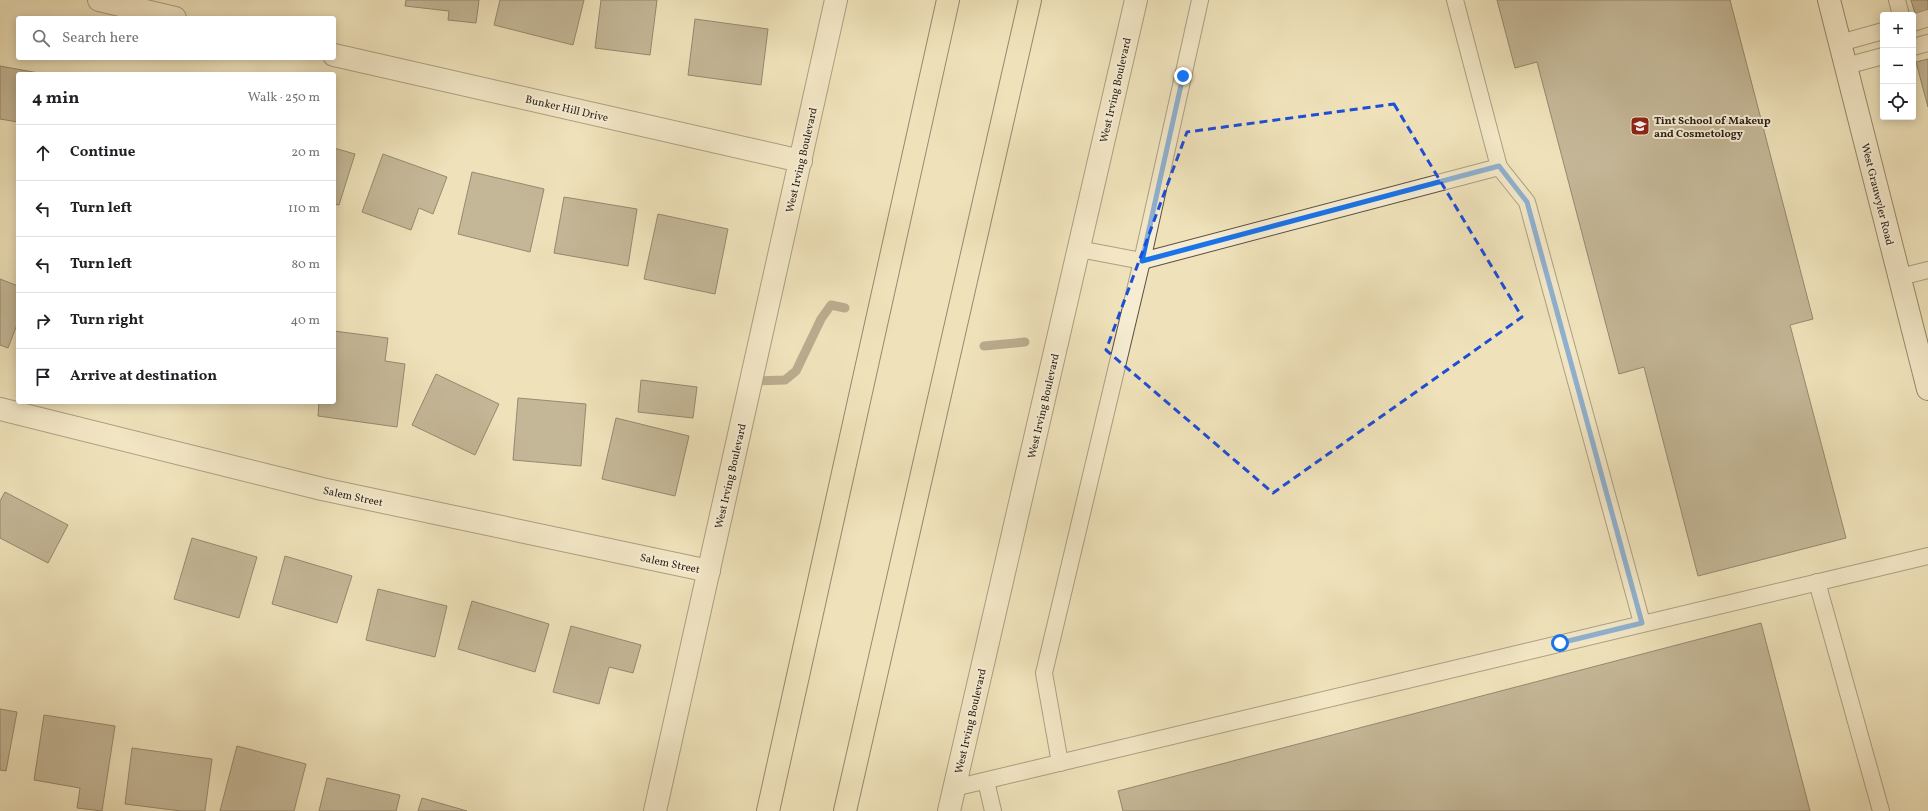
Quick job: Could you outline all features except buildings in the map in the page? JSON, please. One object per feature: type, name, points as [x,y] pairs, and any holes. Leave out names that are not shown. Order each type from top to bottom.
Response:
[{"type":"main road","points":[[768,811],[948,0]]},
{"type":"main road","points":[[845,811],[1030,0]]},
{"type":"street","points":[[99,0],[167,16]]},
{"type":"street","name":"West Irving Boulevard","points":[[655,811],[836,0]]},
{"type":"street","name":"West Irving Boulevard","points":[[949,811],[1136,0]]},
{"type":"street","name":"West Grauwyler Road","points":[[1829,0],[1928,389]]},
{"type":"street","name":"Bunker Hill Drive","points":[[336,55],[800,161]]},
{"type":"street","name":"Salem Street","points":[[0,409],[322,489],[709,571]]},
{"type":"lane","points":[[1060,763],[1044,673],[1142,261],[1200,0]]},
{"type":"lane","points":[[1455,0],[1499,166],[1527,202],[1642,623]]},
{"type":"lane","points":[[1897,0],[1900,12]]},
{"type":"lane","points":[[1916,22],[1928,18]]},
{"type":"lane","points":[[1840,43],[1880,32]]},
{"type":"lane","points":[[1916,46],[1928,43]]},
{"type":"lane","points":[[1846,66],[1880,57]]},
{"type":"lane","points":[[1079,249],[1142,261],[1499,166]]},
{"type":"lane","points":[[1900,277],[1928,270]]},
{"type":"lane","points":[[954,788],[1928,556]]},
{"type":"lane","points":[[1817,582],[1881,811]]},
{"type":"lane","points":[[986,781],[994,811]]},
{"type":"highlighted area","points":[[1394,104],[1522,317],[1273,493],[1106,350],[1187,132]]},
{"type":"waterway","points":[[751,381],[785,380],[796,371],[821,319],[831,305],[845,308]]},
{"type":"waterway","points":[[984,346],[1025,342]]},
{"type":"place","name":"Tint School of Makeup and Cosmetology","points":[[1640,126]]},
{"type":"route","points":[[1183,76],[1142,261],[1499,166],[1527,202],[1642,623],[1560,643]]}]
